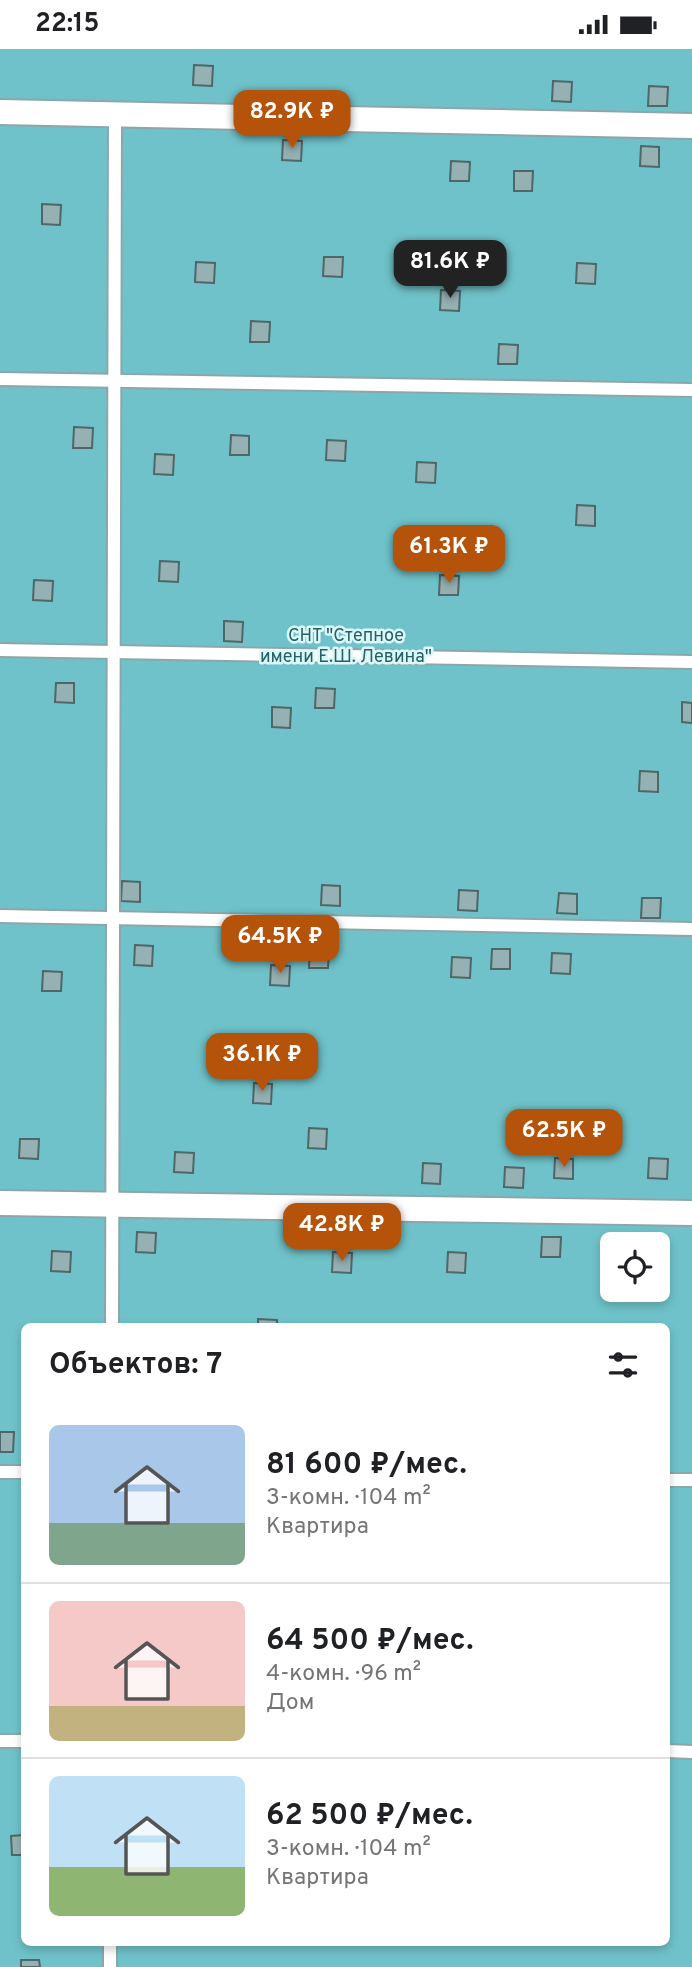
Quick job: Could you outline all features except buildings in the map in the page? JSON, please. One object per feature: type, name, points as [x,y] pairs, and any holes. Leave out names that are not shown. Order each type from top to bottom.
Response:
[{"type":"street","points":[[0,112],[692,126]]},
{"type":"street","points":[[0,1203],[692,1213]]},
{"type":"lane","points":[[112,1323],[115,114]]},
{"type":"lane","points":[[0,379],[692,390]]},
{"type":"lane","points":[[0,650],[692,662]]},
{"type":"lane","points":[[0,916],[692,929]]},
{"type":"lane","points":[[0,1472],[21,1472]]},
{"type":"lane","points":[[670,1480],[692,1480]]},
{"type":"lane","points":[[0,1741],[21,1741]]},
{"type":"lane","points":[[670,1752],[692,1752]]},
{"type":"lane","points":[[110,1946],[110,1967]]},
{"type":"green space","name":"СНТ \"Степное имени Е.Ш. Левина\"","points":[[0,49],[692,49],[692,1967],[0,1967]]}]
